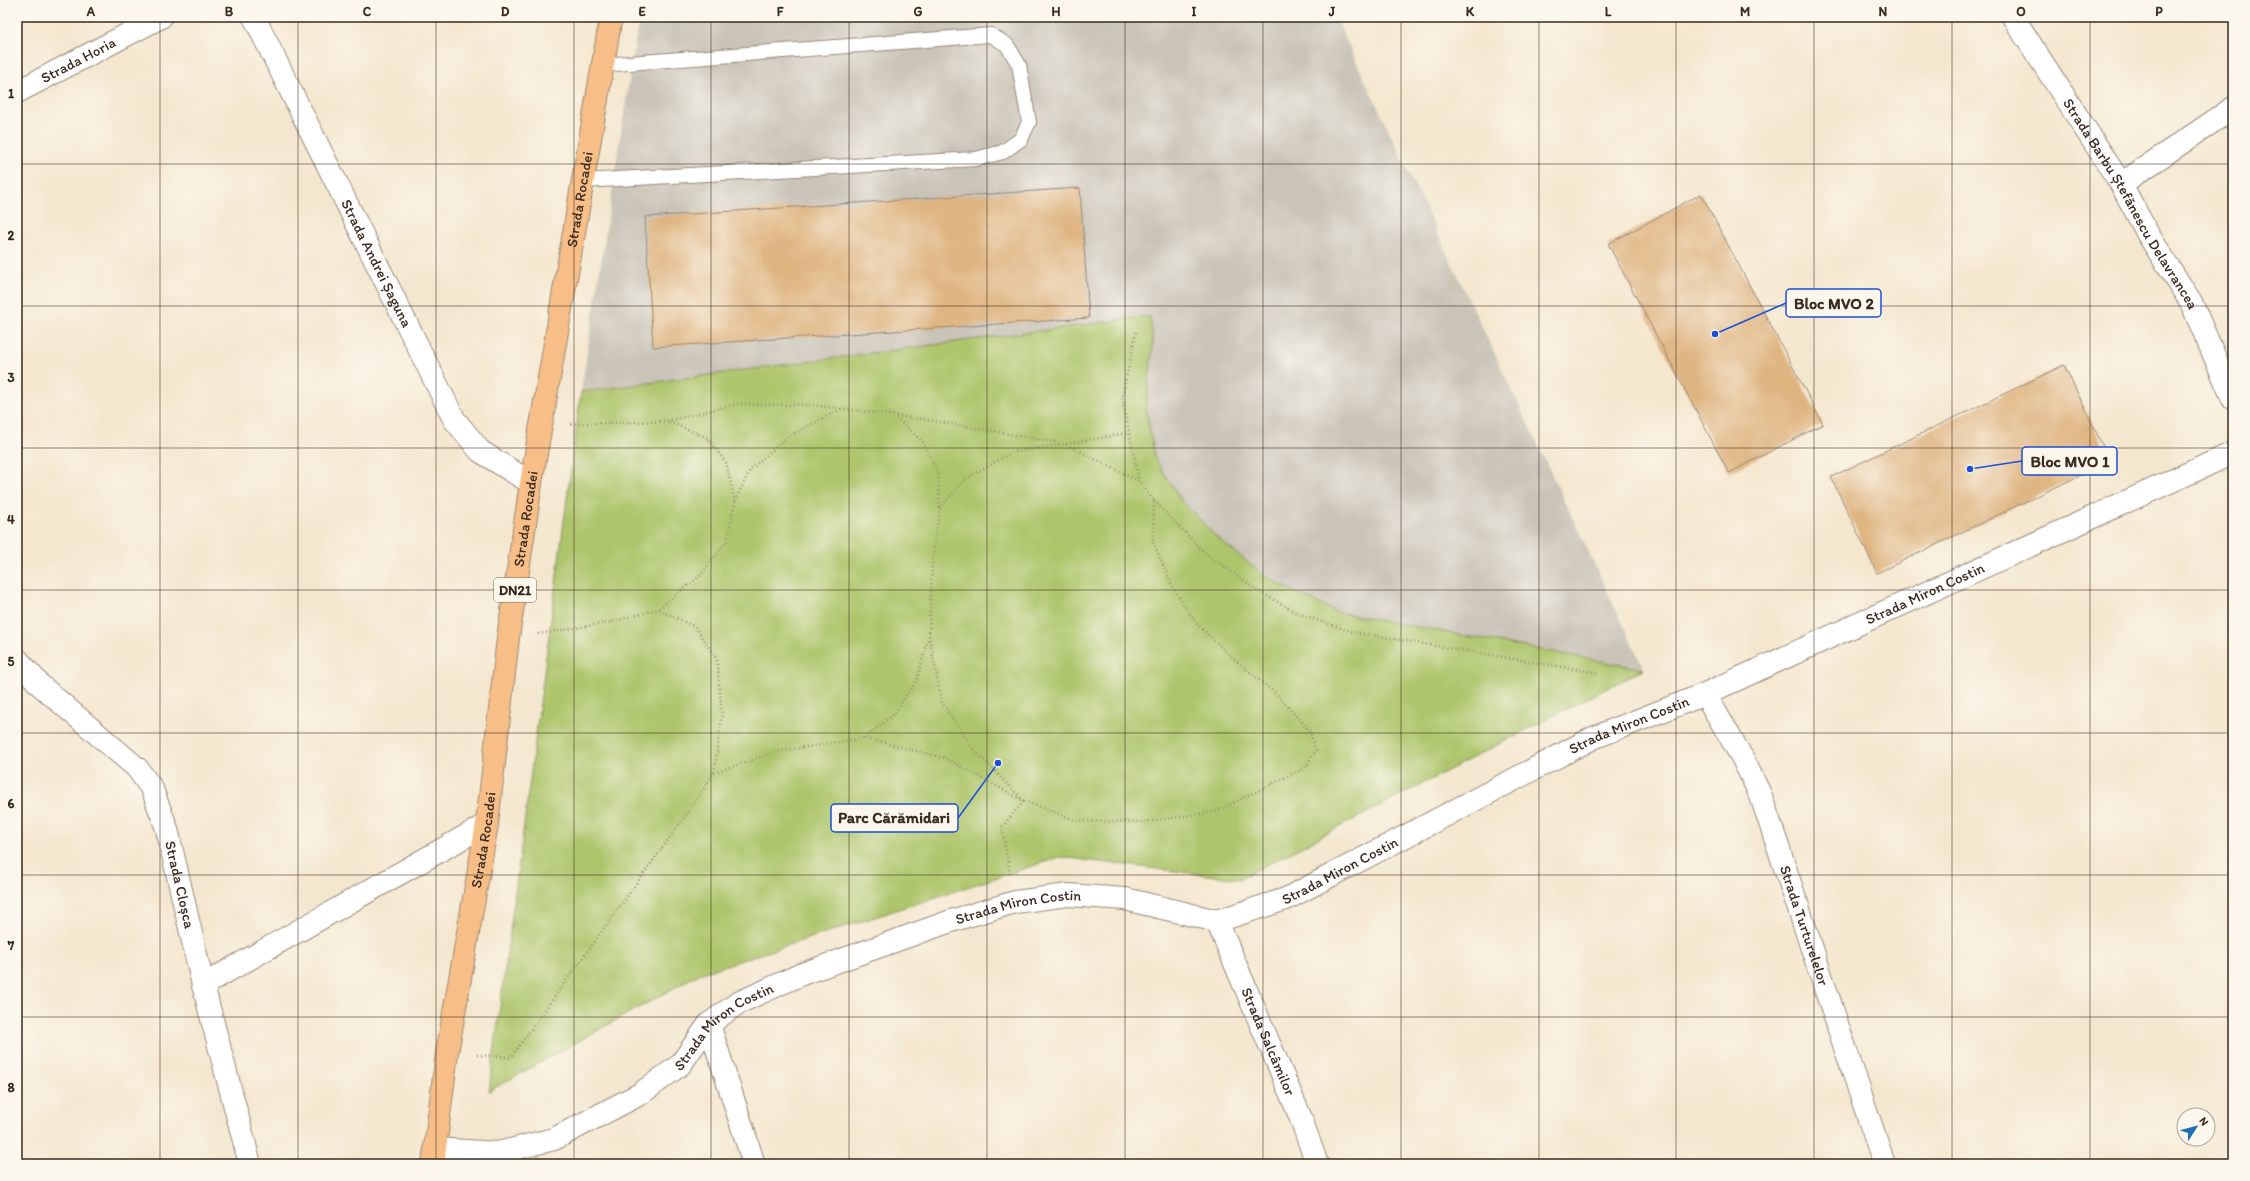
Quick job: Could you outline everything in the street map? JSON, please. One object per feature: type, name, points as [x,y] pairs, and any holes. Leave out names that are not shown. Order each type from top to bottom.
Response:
[{"type":"main road","name":"Strada Rocadei","points":[[434,1156],[447,1053],[487,824],[508,638],[540,425],[611,17]]},
{"type":"street","name":"Strada Horia","points":[[17,92],[161,17]]},
{"type":"street","name":"Strada Andrei Șaguna","points":[[254,17],[454,419],[480,451],[531,483]]},
{"type":"street","name":"Strada Barbu Ștefănescu Delavrancea","points":[[2013,17],[2121,184],[2150,236],[2191,302],[2233,399]]},
{"type":"street","points":[[2121,184],[2233,108]]},
{"type":"street","name":"Strada Miron Costin","points":[[434,1156],[498,1153],[554,1139],[640,1094],[680,1065],[709,1024],[738,1003],[802,974],[951,922],[1016,902],[1068,895],[1124,899],[1217,921],[1286,899],[1593,738],[1705,694],[2233,453]]},
{"type":"street","name":"Strada Cloșca","points":[[17,659],[40,685],[137,768],[152,789],[167,829],[203,985],[250,1164]]},
{"type":"street","name":"Strada Turturelelor","points":[[1705,694],[1743,759],[1761,796],[1884,1164]]},
{"type":"street","points":[[203,985],[487,824]]},
{"type":"street","name":"Strada Salcâmilor","points":[[1217,921],[1300,1116],[1317,1164]]},
{"type":"street","points":[[709,1024],[754,1164]]},
{"type":"lane","points":[[583,181],[976,159],[1003,152],[1021,140],[1029,122],[1019,65],[1007,45],[991,35],[603,65]]},
{"type":"path","points":[[1136,332],[1122,398],[1139,481],[1154,501],[1203,552],[1255,589],[1299,614],[1353,632],[1599,673]]},
{"type":"path","points":[[540,425],[667,421],[738,404],[813,405],[893,415],[1065,444],[1139,481]]},
{"type":"path","points":[[508,638],[607,623],[658,609],[700,576],[727,541],[735,502],[750,470],[787,437],[843,408]]},
{"type":"path","points":[[864,738],[894,714],[917,680],[929,635],[932,560],[940,508],[938,473],[923,442],[893,415]]},
{"type":"path","points":[[667,421],[708,438],[726,463],[735,502]]},
{"type":"path","points":[[940,508],[965,479],[1013,452],[1128,433]]},
{"type":"path","points":[[714,772],[775,752],[864,738],[945,758],[1024,801],[1078,821],[1144,822],[1214,812],[1305,768],[1316,750],[1309,730],[1274,694],[1227,653],[1196,623],[1173,588],[1154,542],[1154,501]]},
{"type":"path","points":[[447,1053],[511,1058],[686,815],[714,772],[722,717],[717,659],[695,627],[658,609]]},
{"type":"path","points":[[929,635],[942,704],[974,749],[1024,801]]},
{"type":"path","points":[[1016,902],[1002,827],[1024,801]]},
{"type":"shaded area","points":[[639,17],[1335,17],[1644,669],[1336,612],[1270,579],[1217,538],[1181,500],[1155,459],[1146,407],[1153,343],[1150,316],[581,392]]},
{"type":"green space","points":[[1150,316],[1153,343],[1146,407],[1155,459],[1181,500],[1217,538],[1269,579],[1336,612],[1644,669],[1239,879],[1060,857],[699,974],[489,1091],[581,392]]},
{"type":"building","points":[[1080,188],[1089,318],[653,347],[645,217]]},
{"type":"building","points":[[1701,194],[1823,424],[1729,473],[1608,244]]},
{"type":"building","points":[[2064,365],[2110,461],[1877,573],[1831,477]]},
{"type":"place","name":"Bloc MVO 2","points":[[1715,334]]},
{"type":"place","name":"Bloc MVO 1","points":[[1970,469]]},
{"type":"place","name":"Parc Cărămidari","points":[[998,763]]}]
